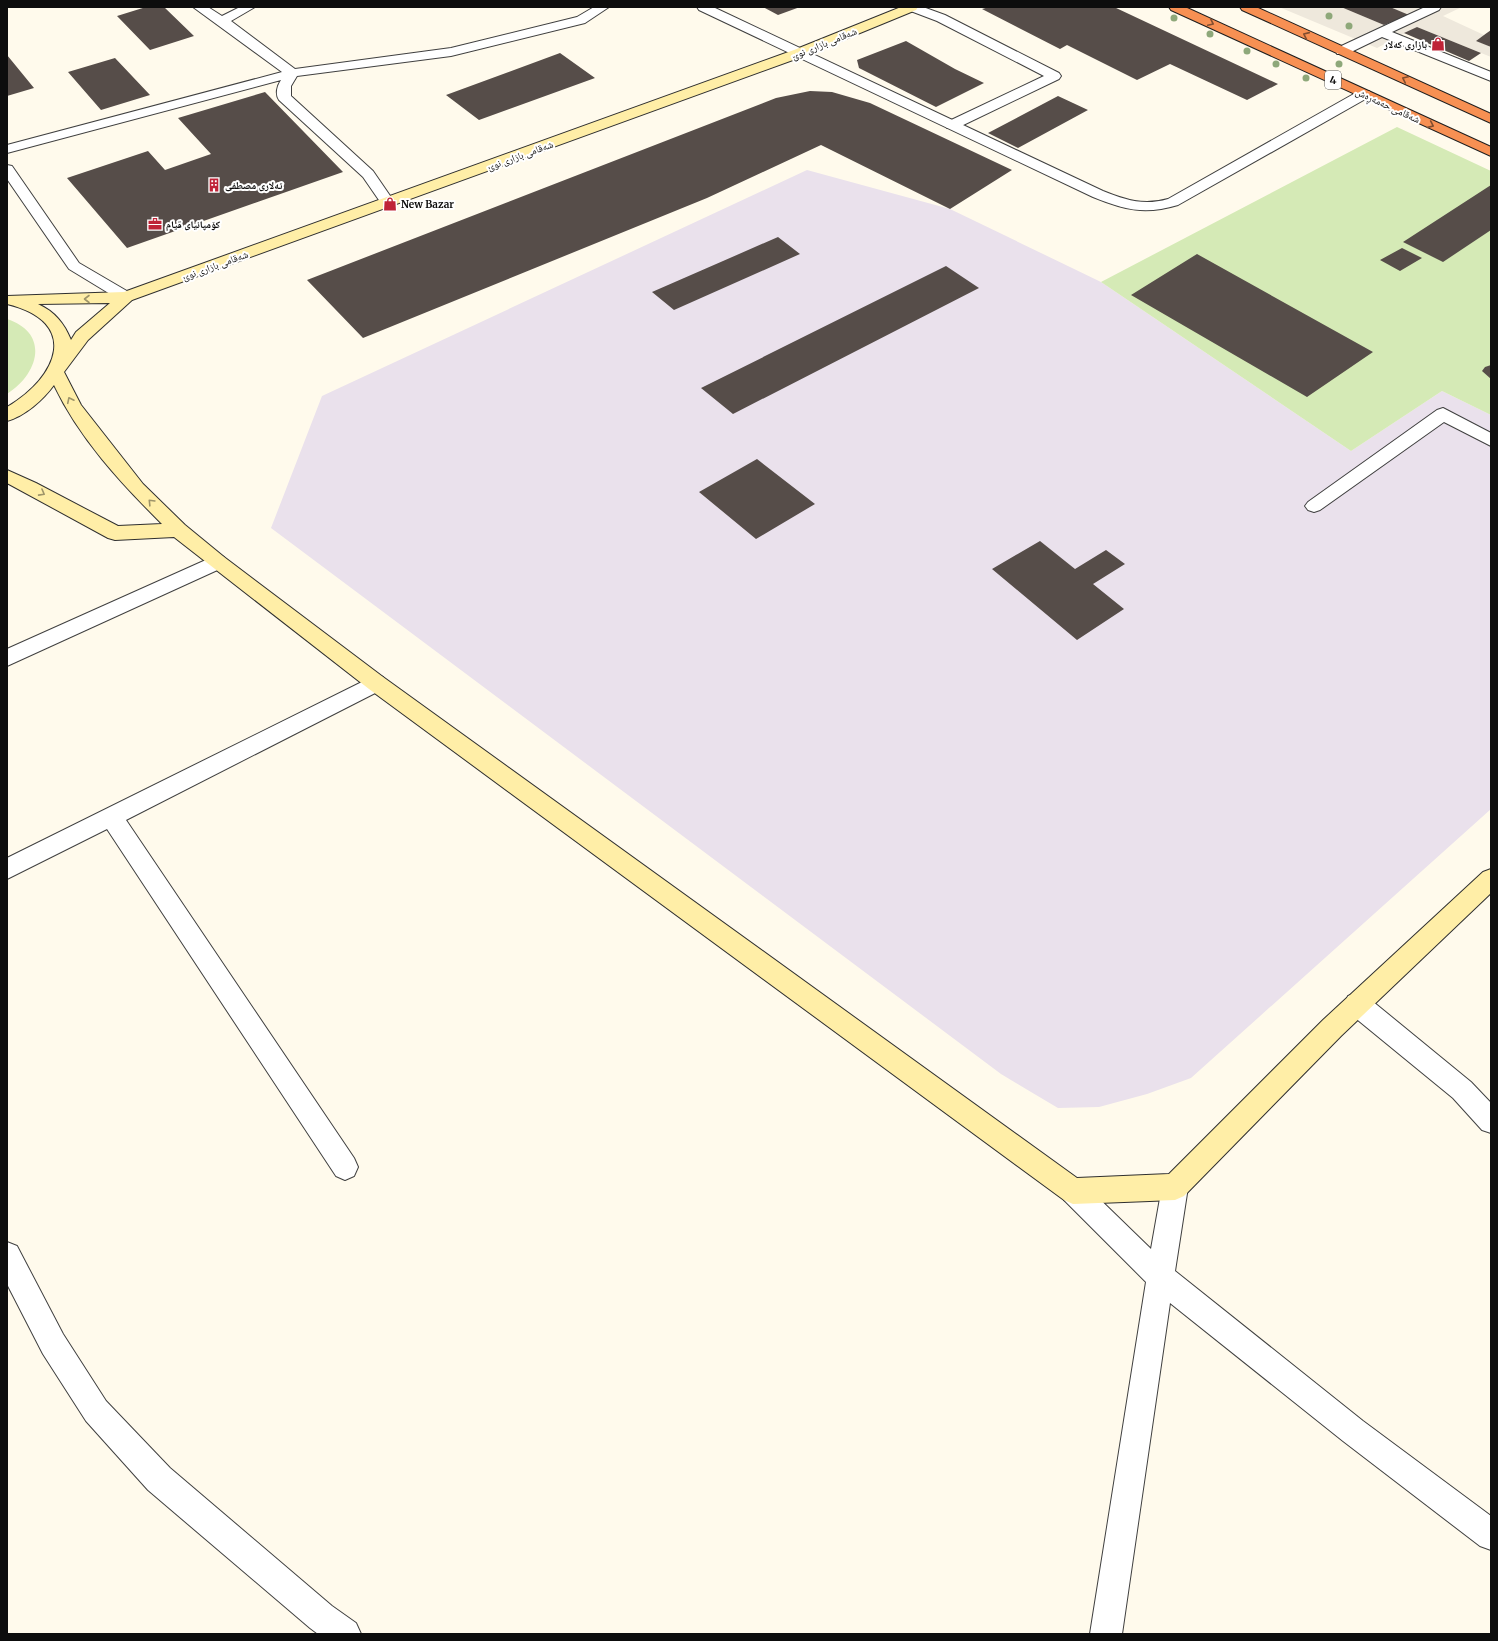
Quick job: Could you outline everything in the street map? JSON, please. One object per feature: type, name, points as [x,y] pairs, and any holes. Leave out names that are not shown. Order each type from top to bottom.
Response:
[{"type":"highway","name":"شەقامی حەمەڕەش","points":[[1175,7],[1491,152]]},
{"type":"highway","points":[[1246,7],[1491,119]]},
{"type":"street","points":[[199,7],[222,21],[292,74]]},
{"type":"street","points":[[222,21],[249,7]]},
{"type":"street","points":[[7,149],[292,74],[451,52],[581,20],[603,7]]},
{"type":"street","points":[[703,7],[758,31],[799,53],[1104,197],[1132,207],[1146,208],[1160,206],[1179,199],[1364,94]]},
{"type":"street","points":[[912,7],[941,18],[1054,76],[952,125]]},
{"type":"street","name":"شەقامی بازاری نوێ","points":[[126,297],[799,53],[912,7]]},
{"type":"street","points":[[1403,7],[1420,14]]},
{"type":"street","points":[[1342,51],[1435,7]]},
{"type":"street","points":[[1381,32],[1491,77]]},
{"type":"street","points":[[292,74],[284,86],[284,97],[368,174],[388,203]]},
{"type":"street","points":[[7,169],[74,266],[126,297]]},
{"type":"street","points":[[9,300],[97,299],[126,297]]},
{"type":"street","points":[[7,415],[39,393],[82,336],[126,297]]},
{"type":"street","points":[[9,300],[35,307],[52,319],[62,334],[64,352],[56,372],[73,407],[103,448],[137,488],[178,530],[217,562],[376,683],[1074,1191],[1160,1277],[1353,1431],[1491,1535]]},
{"type":"street","points":[[1314,506],[1443,414],[1491,440]]},
{"type":"street","points":[[7,476],[115,533],[178,530]]},
{"type":"street","points":[[7,658],[217,562]]},
{"type":"street","points":[[7,869],[376,683]]},
{"type":"street","points":[[111,816],[345,1167]]},
{"type":"street","points":[[1106,1634],[1160,1277],[1176,1187],[1357,1004],[1491,879]]},
{"type":"street","points":[[1357,1004],[1462,1090],[1491,1121]]},
{"type":"street","points":[[1074,1191],[1176,1187]]},
{"type":"street","points":[[7,1256],[53,1344],[96,1411],[159,1479],[322,1617],[345,1634]]},
{"type":"shaded area","points":[[1279,7],[1341,7],[1384,25],[1408,15],[1390,7],[1416,7],[1420,9],[1424,7],[1462,7],[1443,16],[1484,35],[1477,41],[1491,47],[1491,57],[1417,27],[1377,48]]},
{"type":"shaded area","points":[[807,170],[950,209],[1101,282],[1351,451],[1442,391],[1491,415],[1491,809],[1191,1078],[1147,1094],[1099,1107],[1058,1108],[1031,1092],[1001,1074],[271,528],[322,396]]},
{"type":"green space","points":[[1397,127],[1491,171],[1491,415],[1442,391],[1351,451],[1101,282]]},
{"type":"green space","points":[[7,319],[21,325],[30,334],[34,344],[35,354],[27,376],[18,386],[7,394]]},
{"type":"building","points":[[146,7],[164,7],[194,36],[150,50],[117,16]]},
{"type":"building","points":[[763,7],[800,7],[778,15]]},
{"type":"building","points":[[989,7],[1114,7],[1278,84],[1247,100],[1170,64],[1137,80],[1067,45],[1060,49],[982,9]]},
{"type":"building","points":[[1341,7],[1390,7],[1409,15],[1384,25]]},
{"type":"building","points":[[1417,27],[1481,53],[1469,61],[1404,33]]},
{"type":"building","points":[[1491,30],[1491,47],[1476,41],[1484,35]]},
{"type":"building","points":[[906,41],[955,69],[984,83],[936,107],[859,68],[857,60]]},
{"type":"building","points":[[560,53],[595,78],[479,120],[446,95]]},
{"type":"building","points":[[7,55],[34,88],[7,96]]},
{"type":"building","points":[[115,58],[150,95],[101,110],[68,72]]},
{"type":"building","points":[[810,91],[832,92],[870,103],[1012,170],[950,209],[821,145],[707,198],[363,338],[307,280],[776,98]]},
{"type":"building","name":"تەلاری مصطفی","points":[[265,92],[343,172],[127,248],[67,178],[148,151],[165,170],[211,154],[178,118]]},
{"type":"building","points":[[1058,96],[1088,110],[1018,148],[988,133]]},
{"type":"building","points":[[1491,185],[1491,230],[1443,262],[1403,242]]},
{"type":"building","points":[[778,237],[800,254],[674,310],[652,292]]},
{"type":"building","points":[[1402,248],[1422,258],[1400,271],[1380,260]]},
{"type":"building","points":[[1197,254],[1373,352],[1307,397],[1131,295]]},
{"type":"building","points":[[946,266],[979,288],[733,414],[701,388]]},
{"type":"building","points":[[1491,365],[1491,379],[1482,371],[1485,367]]},
{"type":"building","points":[[757,459],[815,504],[756,539],[699,492]]},
{"type":"building","points":[[1040,541],[1075,569],[1106,550],[1125,564],[1093,584],[1124,609],[1077,640],[992,569]]},
{"type":"place","name":"بازاری کەلار","points":[[1438,44]]},
{"type":"place","name":"تەلاری مصطفی","points":[[214,185]]},
{"type":"place","name":"New Bazar","points":[[390,204]]},
{"type":"place","name":"کۆمپانیای قیام","points":[[155,224]]}]
